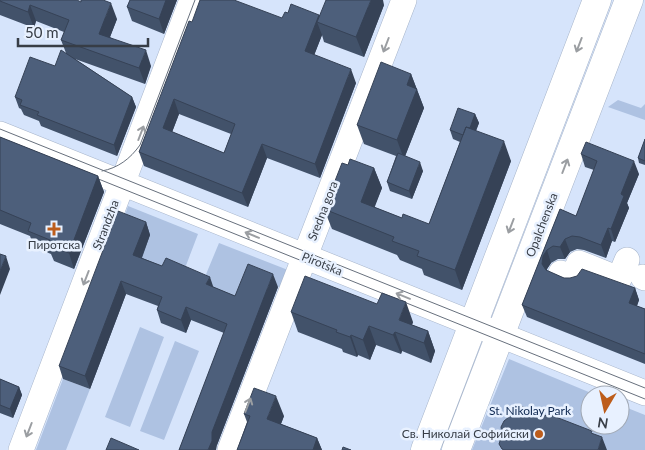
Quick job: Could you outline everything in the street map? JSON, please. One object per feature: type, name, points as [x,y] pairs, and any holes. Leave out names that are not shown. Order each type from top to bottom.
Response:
[{"type":"main road","points":[[425,450],[597,0]]},
{"type":"main road","points":[[630,0],[645,6]]},
{"type":"main road","name":"Opalchenska","points":[[456,450],[500,335],[546,267],[630,0]]},
{"type":"street","name":"Strandzha","points":[[21,450],[192,0]]},
{"type":"street","name":"Sredna gora","points":[[230,450],[404,0]]},
{"type":"street","name":"Pirotska","points":[[0,134],[645,393]]},
{"type":"street","points":[[546,267],[574,278],[579,263],[619,280],[638,271]]},
{"type":"green space","points":[[618,100],[641,108],[645,104],[645,120],[608,107]]},
{"type":"green space","points":[[128,206],[198,234],[182,276],[138,267],[122,224]]},
{"type":"green space","points":[[219,243],[288,270],[281,288],[261,279],[240,309],[202,284]]},
{"type":"green space","points":[[140,327],[164,337],[130,427],[105,417]]},
{"type":"green space","points":[[175,341],[199,351],[164,440],[140,431]]},
{"type":"green space","name":"St. Nikolay Park","points":[[509,359],[580,388],[580,435],[630,435],[630,409],[645,415],[645,450],[472,450]]},
{"type":"green space","points":[[63,379],[90,389],[66,450],[36,450]]},
{"type":"building","points":[[0,0],[77,0],[81,2],[81,0],[103,0],[111,3],[99,34],[146,50],[139,68],[61,40],[69,20],[30,5],[28,12]]},
{"type":"building","points":[[130,0],[166,0],[159,19],[127,7]]},
{"type":"building","points":[[200,0],[234,0],[282,18],[285,12],[288,13],[291,4],[319,15],[305,51],[351,69],[315,164],[262,144],[242,193],[139,152],[189,21],[192,22]],"holes":[[[174,99],[235,124],[224,153],[163,128]]]},
{"type":"building","points":[[326,0],[371,0],[356,37],[317,22]]},
{"type":"building","points":[[61,50],[132,97],[114,145],[37,115],[39,112],[20,105],[22,100],[15,97],[30,57],[55,66]]},
{"type":"building","points":[[381,62],[411,74],[407,85],[417,89],[397,140],[357,125]]},
{"type":"building","points":[[458,108],[475,114],[470,128],[466,127],[463,135],[450,130]]},
{"type":"building","points":[[466,127],[504,141],[455,270],[417,256],[419,251],[392,241],[394,237],[324,209],[342,163],[348,165],[350,159],[374,168],[361,202],[402,218],[403,214],[429,224]]},
{"type":"building","points":[[0,137],[98,176],[69,253],[48,245],[50,240],[28,231],[31,223],[0,210]]},
{"type":"building","points":[[645,139],[645,161],[638,158]]},
{"type":"building","points":[[586,142],[634,161],[621,194],[624,196],[611,229],[608,228],[601,245],[572,236],[565,239],[560,247],[553,246],[547,250],[543,256],[542,264],[546,270],[564,278],[577,276],[582,269],[635,288],[629,303],[645,309],[645,354],[522,305],[560,209],[576,216],[597,161],[581,154]]},
{"type":"building","points":[[398,153],[420,162],[409,191],[387,182]]},
{"type":"building","points":[[118,211],[146,222],[133,255],[162,266],[166,258],[210,277],[206,284],[235,296],[248,264],[273,274],[212,432],[212,441],[208,450],[179,450],[227,324],[186,307],[181,320],[157,310],[162,297],[121,281],[85,376],[59,366]]},
{"type":"building","points":[[0,254],[6,256],[0,271]]},
{"type":"building","points":[[305,276],[377,304],[382,293],[406,302],[399,320],[428,331],[424,343],[395,332],[393,335],[369,326],[363,340],[351,335],[350,337],[291,312]]},
{"type":"building","points":[[0,379],[19,387],[10,409],[0,405]]},
{"type":"building","points":[[254,388],[276,396],[267,419],[317,438],[313,450],[237,450],[250,416],[244,414]]},
{"type":"building","points":[[518,405],[580,426],[580,435],[602,437],[598,450],[502,449],[499,444],[502,435],[501,427],[509,417],[513,407]]},
{"type":"building","points":[[111,438],[139,450],[106,450]]},
{"type":"tram line","points":[[102,171],[113,168],[123,162],[140,145],[195,0]]},
{"type":"tram line","points":[[0,129],[645,388]]},
{"type":"tram line","points":[[86,174],[645,399]]},
{"type":"place","name":"Пиротска","points":[[54,229]]},
{"type":"place","name":"Св. Николай Софийски","points":[[539,434]]}]
